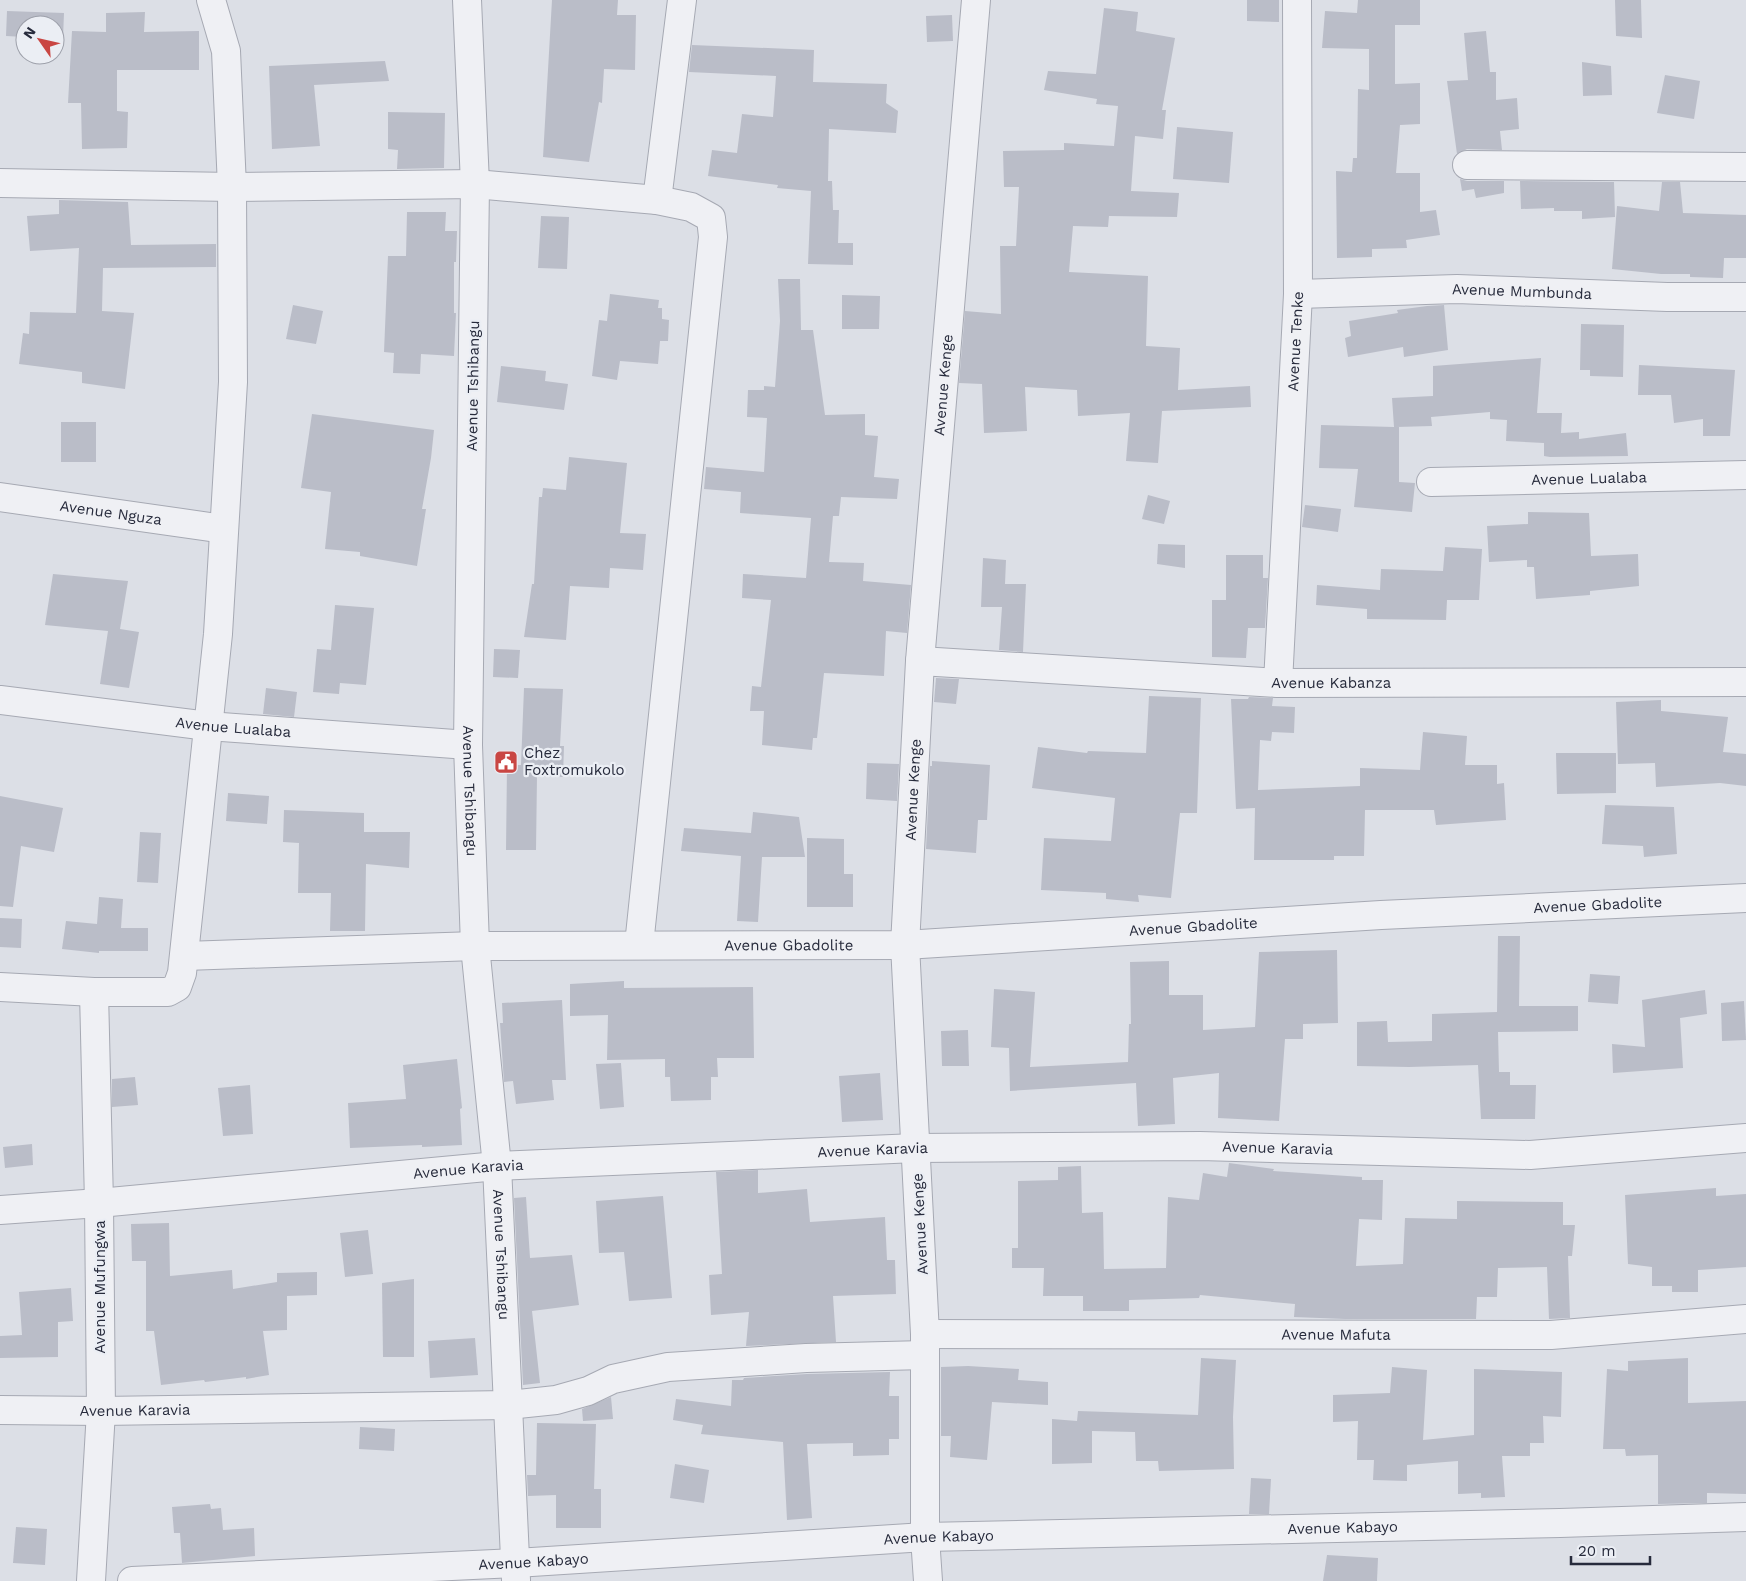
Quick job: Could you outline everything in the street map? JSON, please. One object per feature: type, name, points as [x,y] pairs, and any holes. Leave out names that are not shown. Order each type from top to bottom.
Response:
[{"type":"street","points":[[0,987],[94,992],[168,992],[174,990],[179,983],[185,956],[218,634],[233,382],[232,187],[226,51],[212,0]]},
{"type":"street","name":"Avenue Tshibangu","points":[[467,0],[475,184],[468,745],[474,946],[497,1166],[516,1572]]},
{"type":"street","points":[[657,200],[682,0]]},
{"type":"street","name":"Avenue Kenge","points":[[928,1581],[925,1536],[925,1345],[905,945],[920,661],[976,0]]},
{"type":"street","name":"Avenue Tenke","points":[[1278,683],[1298,294],[1297,0]]},
{"type":"street","points":[[1467,165],[1746,167]]},
{"type":"street","points":[[0,184],[232,187],[475,184],[657,200],[691,206],[711,218],[713,237],[639,945]]},
{"type":"street","name":"Avenue Mumbunda","points":[[1298,294],[1457,289],[1667,297],[1746,297]]},
{"type":"street","name":"Avenue Lualaba","points":[[1432,482],[1746,475]]},
{"type":"street","name":"Avenue Nguza","points":[[0,497],[224,529]]},
{"type":"street","name":"Avenue Kabanza","points":[[920,661],[1278,683],[1746,682]]},
{"type":"street","name":"Avenue Lualaba","points":[[0,700],[208,726],[468,745]]},
{"type":"street","name":"Avenue Gbadolite","points":[[185,956],[474,946],[905,945],[1381,915],[1746,898]]},
{"type":"street","name":"Avenue Mufungwa","points":[[91,1581],[101,1411],[100,1203],[94,992]]},
{"type":"street","name":"Avenue Karavia","points":[[0,1210],[100,1203],[497,1166],[916,1148],[1200,1146],[1530,1155],[1746,1138]]},
{"type":"street","name":"Avenue Mafuta","points":[[925,1345],[1550,1335],[1746,1319]]},
{"type":"street","name":"Avenue Karavia","points":[[0,1410],[101,1411],[508,1405],[556,1400],[588,1391],[613,1379],[668,1367],[806,1358],[925,1345]]},
{"type":"street","name":"Avenue Kabayo","points":[[132,1581],[516,1572],[925,1536],[1560,1523],[1746,1517]]},
{"type":"building","points":[[552,0],[618,0],[617,15],[636,15],[635,70],[604,69],[602,103],[599,102],[589,162],[543,157]]},
{"type":"building","points":[[1247,0],[1279,0],[1279,22],[1247,21]]},
{"type":"building","points":[[1358,0],[1420,0],[1420,25],[1395,25],[1395,84],[1420,83],[1420,124],[1400,125],[1396,173],[1420,173],[1420,212],[1436,210],[1440,235],[1406,240],[1407,248],[1372,249],[1372,257],[1337,258],[1336,171],[1352,172],[1353,158],[1357,158],[1358,89],[1369,90],[1369,49],[1322,48],[1325,11],[1357,13]]},
{"type":"building","points":[[1615,0],[1641,0],[1642,38],[1616,36]]},
{"type":"building","points":[[1104,8],[1138,12],[1136,31],[1175,38],[1162,110],[1166,110],[1163,139],[1135,136],[1131,191],[1179,193],[1177,217],[1109,216],[1108,227],[1073,226],[1069,272],[1148,276],[1146,346],[1180,348],[1178,390],[1250,386],[1251,407],[1162,411],[1158,463],[1126,461],[1130,413],[1078,416],[1077,390],[1025,387],[1027,431],[984,433],[982,384],[959,383],[965,311],[1001,314],[1000,246],[1016,246],[1019,187],[1004,187],[1003,151],[1064,150],[1064,143],[1114,146],[1118,106],[1096,104],[1097,99],[1044,90],[1048,71],[1096,74]]},
{"type":"building","points":[[7,11],[64,13],[64,15],[15,15],[15,36],[6,36]]},
{"type":"building","points":[[145,12],[144,32],[199,31],[199,70],[117,70],[117,111],[128,112],[127,148],[82,149],[81,103],[68,103],[72,31],[106,32],[106,13]]},
{"type":"building","points":[[952,15],[953,41],[927,42],[926,16]]},
{"type":"building","points":[[1486,31],[1490,72],[1496,72],[1496,100],[1517,98],[1519,129],[1500,131],[1502,150],[1467,149],[1457,154],[1447,81],[1468,80],[1464,33]]},
{"type":"building","points":[[692,45],[814,50],[813,82],[887,84],[886,103],[898,111],[896,133],[829,129],[828,181],[832,181],[833,210],[839,210],[838,243],[853,243],[853,265],[808,264],[811,191],[777,188],[778,185],[708,176],[712,150],[737,153],[742,114],[773,117],[776,76],[689,72]]},
{"type":"building","points":[[385,61],[389,81],[314,85],[320,146],[272,149],[269,66]]},
{"type":"building","points":[[1582,62],[1611,66],[1612,95],[1583,96]]},
{"type":"building","points":[[1665,75],[1700,81],[1694,119],[1657,113]]},
{"type":"building","points":[[388,112],[445,113],[444,168],[397,169],[398,150],[388,149]]},
{"type":"building","points":[[1177,127],[1233,132],[1229,183],[1173,179]]},
{"type":"building","points":[[1460,179],[1467,181],[1504,181],[1504,193],[1476,198],[1474,189],[1462,191]]},
{"type":"building","points":[[1520,181],[1614,182],[1615,217],[1582,219],[1582,211],[1554,211],[1554,208],[1521,209]]},
{"type":"building","points":[[1662,182],[1680,182],[1683,213],[1746,215],[1746,258],[1724,258],[1723,278],[1690,277],[1690,274],[1661,274],[1612,269],[1617,206],[1659,211]]},
{"type":"building","points":[[59,200],[128,202],[131,245],[216,244],[216,267],[103,268],[102,311],[134,313],[125,389],[82,383],[82,372],[19,364],[23,333],[29,334],[30,312],[76,313],[79,248],[30,251],[27,216],[59,214]]},
{"type":"building","points":[[407,212],[446,212],[445,231],[457,231],[456,262],[454,262],[454,313],[456,313],[454,356],[421,354],[420,374],[393,373],[394,353],[384,352],[388,256],[406,256]]},
{"type":"building","points":[[541,216],[569,217],[567,269],[538,268]]},
{"type":"building","points":[[778,279],[800,279],[801,330],[813,330],[825,415],[865,414],[865,435],[878,436],[874,477],[899,479],[897,499],[841,497],[839,516],[833,516],[829,562],[864,563],[863,581],[911,585],[907,633],[886,631],[884,676],[824,673],[817,738],[813,738],[812,750],[762,745],[764,711],[750,711],[752,686],[761,687],[771,600],[742,598],[743,574],[806,578],[811,518],[740,513],[741,492],[704,489],[706,467],[764,472],[767,418],[747,417],[748,390],[764,390],[764,386],[775,387],[780,321]]},
{"type":"building","points":[[610,294],[659,300],[658,308],[662,308],[662,319],[669,320],[668,341],[660,341],[658,364],[620,361],[617,380],[592,376],[599,320],[607,321]]},
{"type":"building","points":[[842,295],[880,296],[879,329],[842,329]]},
{"type":"building","points":[[293,305],[323,311],[316,344],[286,339]]},
{"type":"building","points":[[1444,305],[1448,350],[1404,357],[1403,347],[1348,357],[1345,338],[1351,336],[1349,321],[1398,313],[1397,310]]},
{"type":"building","points":[[1581,324],[1624,325],[1623,377],[1590,376],[1590,370],[1580,370]]},
{"type":"building","points":[[1541,358],[1537,413],[1562,413],[1561,433],[1579,432],[1579,439],[1626,433],[1628,456],[1544,456],[1544,443],[1506,441],[1507,420],[1490,419],[1490,412],[1431,417],[1432,426],[1396,427],[1399,427],[1399,482],[1415,483],[1412,512],[1354,507],[1358,469],[1319,468],[1321,425],[1394,427],[1392,398],[1433,396],[1433,366]]},
{"type":"building","points":[[1639,365],[1735,370],[1730,436],[1703,436],[1703,419],[1674,423],[1671,395],[1638,395]]},
{"type":"building","points":[[501,366],[546,371],[545,381],[568,384],[564,410],[497,402]]},
{"type":"building","points":[[312,414],[434,430],[422,509],[426,509],[417,566],[360,556],[360,552],[325,549],[331,492],[301,488]]},
{"type":"building","points":[[61,422],[96,422],[96,462],[61,462]]},
{"type":"building","points":[[569,457],[627,463],[620,533],[646,534],[643,570],[610,568],[609,588],[570,586],[566,640],[524,637],[532,584],[534,584],[539,497],[542,497],[543,488],[566,490]]},
{"type":"building","points":[[1148,495],[1170,501],[1164,524],[1142,519]]},
{"type":"building","points":[[1305,505],[1341,509],[1338,532],[1302,527]]},
{"type":"building","points":[[1528,512],[1589,513],[1591,556],[1638,554],[1639,586],[1590,591],[1590,595],[1536,599],[1534,567],[1527,567],[1527,560],[1489,562],[1487,526],[1528,524]]},
{"type":"building","points":[[1158,544],[1185,545],[1185,568],[1157,564]]},
{"type":"building","points":[[1445,547],[1482,549],[1479,600],[1447,600],[1446,620],[1367,619],[1367,609],[1316,605],[1317,585],[1380,590],[1381,569],[1443,571]]},
{"type":"building","points":[[1226,555],[1263,555],[1263,578],[1268,578],[1265,628],[1248,628],[1246,658],[1212,657],[1212,600],[1226,600]]},
{"type":"building","points":[[983,558],[1006,560],[1005,584],[1026,584],[1023,652],[999,650],[1002,607],[981,607]]},
{"type":"building","points":[[53,574],[128,581],[120,629],[139,632],[129,688],[100,684],[108,631],[45,625]]},
{"type":"building","points":[[335,605],[374,608],[366,685],[340,683],[339,694],[313,692],[317,649],[331,650]]},
{"type":"building","points":[[494,649],[520,650],[518,678],[493,677]]},
{"type":"building","points":[[936,678],[959,679],[956,704],[934,702]]},
{"type":"building","points":[[266,688],[297,692],[294,717],[263,714]]},
{"type":"building","points":[[524,688],[563,689],[560,746],[564,746],[563,777],[537,776],[536,850],[506,850],[507,765],[521,765]]},
{"type":"building","points":[[1149,696],[1201,698],[1197,813],[1180,813],[1171,898],[1138,895],[1139,902],[1106,899],[1106,893],[1041,890],[1044,838],[1111,841],[1115,798],[1032,788],[1038,747],[1087,753],[1088,751],[1146,753]]},
{"type":"building","points":[[1249,697],[1273,698],[1272,706],[1295,707],[1294,733],[1272,732],[1271,741],[1260,740],[1258,790],[1360,786],[1360,768],[1420,770],[1423,732],[1467,736],[1465,765],[1497,765],[1497,784],[1504,783],[1506,820],[1436,825],[1434,810],[1365,810],[1364,856],[1334,856],[1334,860],[1254,860],[1255,808],[1236,809],[1231,699],[1248,699]]},
{"type":"building","points":[[1661,700],[1661,711],[1728,717],[1723,752],[1746,754],[1746,786],[1720,783],[1656,787],[1655,763],[1618,764],[1616,702]]},
{"type":"building","points":[[1556,753],[1616,753],[1616,793],[1557,794]]},
{"type":"building","points":[[932,761],[990,765],[987,820],[978,820],[976,853],[926,849],[930,766],[932,766]]},
{"type":"building","points":[[867,763],[899,764],[897,801],[866,799]]},
{"type":"building","points":[[228,793],[269,796],[267,824],[226,821]]},
{"type":"building","points":[[0,796],[63,808],[54,852],[21,846],[13,907],[0,906]]},
{"type":"building","points":[[1605,805],[1674,807],[1677,854],[1644,857],[1643,846],[1602,844]]},
{"type":"building","points":[[284,810],[364,813],[364,832],[410,832],[409,868],[366,864],[365,931],[330,931],[331,893],[298,893],[299,843],[283,842]]},
{"type":"building","points":[[753,812],[799,817],[805,857],[762,857],[758,922],[737,921],[741,856],[681,851],[684,828],[751,833]]},
{"type":"building","points":[[140,832],[161,833],[158,883],[137,882]]},
{"type":"building","points":[[807,838],[844,839],[844,874],[853,874],[853,907],[807,907]]},
{"type":"building","points":[[99,897],[123,899],[121,928],[148,928],[148,951],[99,951],[99,953],[62,949],[66,921],[97,924]]},
{"type":"building","points":[[0,918],[22,919],[21,948],[0,947]]},
{"type":"building","points":[[1498,936],[1520,936],[1519,1006],[1578,1006],[1578,1031],[1498,1032],[1499,1072],[1510,1072],[1510,1085],[1536,1085],[1535,1119],[1481,1119],[1478,1065],[1357,1066],[1357,1022],[1387,1021],[1388,1042],[1432,1041],[1432,1014],[1497,1012]]},
{"type":"building","points":[[1337,950],[1338,1023],[1303,1024],[1303,1039],[1285,1039],[1279,1121],[1218,1118],[1219,1073],[1173,1078],[1175,1124],[1138,1126],[1136,1083],[1010,1091],[1009,1048],[991,1047],[994,989],[1035,992],[1030,1067],[1128,1062],[1129,1024],[1131,1024],[1130,962],[1169,961],[1169,995],[1203,995],[1203,1030],[1255,1027],[1259,952]]},
{"type":"building","points":[[1590,974],[1620,976],[1618,1004],[1588,1002]]},
{"type":"building","points":[[624,981],[624,988],[753,987],[754,1058],[717,1058],[718,1077],[711,1077],[711,1100],[671,1101],[670,1077],[665,1077],[665,1059],[607,1060],[608,1015],[570,1016],[570,984]]},
{"type":"building","points":[[1705,990],[1707,1014],[1680,1018],[1683,1068],[1613,1073],[1612,1044],[1645,1047],[1642,1000]]},
{"type":"building","points":[[562,1000],[566,1080],[552,1080],[554,1100],[516,1104],[513,1081],[504,1082],[500,1023],[503,1023],[502,1003]]},
{"type":"building","points":[[1744,1001],[1746,1040],[1722,1041],[1721,1003]]},
{"type":"building","points":[[968,1030],[969,1066],[942,1066],[941,1031]]},
{"type":"building","points":[[457,1059],[462,1108],[460,1109],[462,1145],[350,1148],[348,1103],[406,1099],[403,1065]]},
{"type":"building","points":[[621,1063],[624,1107],[600,1109],[596,1064]]},
{"type":"building","points":[[880,1073],[883,1120],[842,1122],[839,1076]]},
{"type":"building","points":[[135,1077],[138,1105],[112,1107],[112,1079]]},
{"type":"building","points":[[250,1085],[253,1134],[223,1136],[218,1088]]},
{"type":"building","points":[[32,1144],[33,1165],[5,1168],[3,1147]]},
{"type":"building","points":[[1229,1163],[1274,1169],[1273,1171],[1362,1177],[1362,1180],[1383,1180],[1382,1220],[1359,1219],[1356,1266],[1403,1264],[1405,1218],[1457,1219],[1457,1201],[1563,1202],[1563,1225],[1575,1225],[1572,1256],[1568,1256],[1570,1318],[1549,1319],[1547,1267],[1498,1268],[1497,1297],[1477,1297],[1476,1319],[1294,1317],[1295,1304],[1200,1295],[1199,1298],[1129,1300],[1129,1311],[1083,1311],[1083,1296],[1043,1296],[1044,1268],[1012,1268],[1012,1248],[1018,1248],[1018,1181],[1058,1180],[1058,1167],[1081,1166],[1082,1213],[1103,1212],[1104,1269],[1166,1268],[1168,1197],[1199,1200],[1203,1173],[1227,1177]]},
{"type":"building","points":[[758,1170],[758,1193],[807,1189],[810,1222],[885,1217],[887,1260],[895,1260],[896,1294],[833,1296],[836,1342],[746,1346],[749,1312],[711,1315],[709,1275],[722,1274],[716,1172]]},
{"type":"building","points":[[1716,1188],[1716,1196],[1746,1194],[1746,1267],[1698,1270],[1698,1292],[1672,1292],[1672,1286],[1652,1286],[1652,1267],[1628,1264],[1625,1195]]},
{"type":"building","points":[[663,1196],[672,1298],[629,1301],[624,1252],[599,1253],[596,1201]]},
{"type":"building","points":[[526,1197],[530,1258],[572,1255],[579,1305],[532,1311],[540,1383],[523,1385],[514,1198]]},
{"type":"building","points":[[169,1223],[170,1276],[232,1270],[233,1289],[277,1282],[277,1273],[317,1272],[317,1295],[287,1296],[287,1330],[263,1331],[269,1375],[246,1379],[246,1377],[161,1385],[154,1331],[146,1331],[146,1261],[132,1261],[131,1224]]},
{"type":"building","points":[[368,1230],[373,1274],[345,1277],[340,1233]]},
{"type":"building","points":[[414,1279],[414,1357],[383,1357],[382,1283]]},
{"type":"building","points":[[71,1288],[73,1321],[58,1322],[58,1357],[0,1358],[0,1336],[22,1335],[19,1292]]},
{"type":"building","points":[[475,1338],[478,1375],[430,1378],[428,1341]]},
{"type":"building","points":[[1201,1358],[1236,1360],[1233,1417],[1234,1469],[1159,1471],[1158,1461],[1136,1461],[1135,1432],[1092,1431],[1092,1463],[1052,1464],[1052,1419],[1077,1421],[1078,1411],[1198,1415]]},
{"type":"building","points":[[1688,1358],[1688,1403],[1746,1401],[1746,1494],[1707,1493],[1707,1503],[1658,1504],[1658,1455],[1626,1456],[1625,1449],[1603,1449],[1607,1369],[1628,1371],[1628,1361]]},
{"type":"building","points":[[968,1366],[1019,1369],[1018,1380],[1048,1382],[1048,1405],[992,1402],[987,1460],[950,1457],[951,1436],[941,1436],[941,1367]]},
{"type":"building","points":[[1392,1367],[1427,1370],[1423,1440],[1474,1435],[1474,1369],[1562,1372],[1561,1417],[1543,1416],[1544,1443],[1530,1443],[1530,1456],[1502,1456],[1505,1497],[1481,1498],[1481,1493],[1458,1494],[1458,1461],[1407,1465],[1407,1481],[1373,1480],[1374,1460],[1357,1460],[1358,1421],[1333,1422],[1333,1395],[1390,1393]]},
{"type":"building","points":[[890,1372],[889,1396],[899,1396],[899,1439],[889,1439],[889,1455],[853,1456],[853,1443],[807,1444],[812,1518],[787,1520],[783,1442],[701,1434],[703,1425],[673,1420],[676,1399],[731,1406],[732,1380],[807,1374]]},
{"type":"building","points":[[611,1397],[613,1419],[583,1421],[582,1409]]},
{"type":"building","points":[[537,1423],[596,1424],[594,1489],[601,1489],[601,1528],[556,1528],[556,1495],[528,1496],[527,1475],[536,1475]]},
{"type":"building","points":[[360,1427],[395,1429],[394,1451],[359,1449]]},
{"type":"building","points":[[675,1464],[709,1470],[704,1503],[670,1498]]},
{"type":"building","points":[[1251,1478],[1271,1479],[1269,1514],[1249,1514]]},
{"type":"building","points":[[210,1504],[211,1509],[221,1508],[223,1530],[254,1528],[255,1556],[182,1563],[180,1533],[174,1533],[172,1507]]},
{"type":"building","points":[[16,1527],[47,1529],[45,1565],[13,1563]]},
{"type":"building","points":[[1327,1555],[1378,1558],[1377,1581],[1323,1581]]},
{"type":"place","name":"Chez Foxtromukolo","points":[[506,762]]}]
